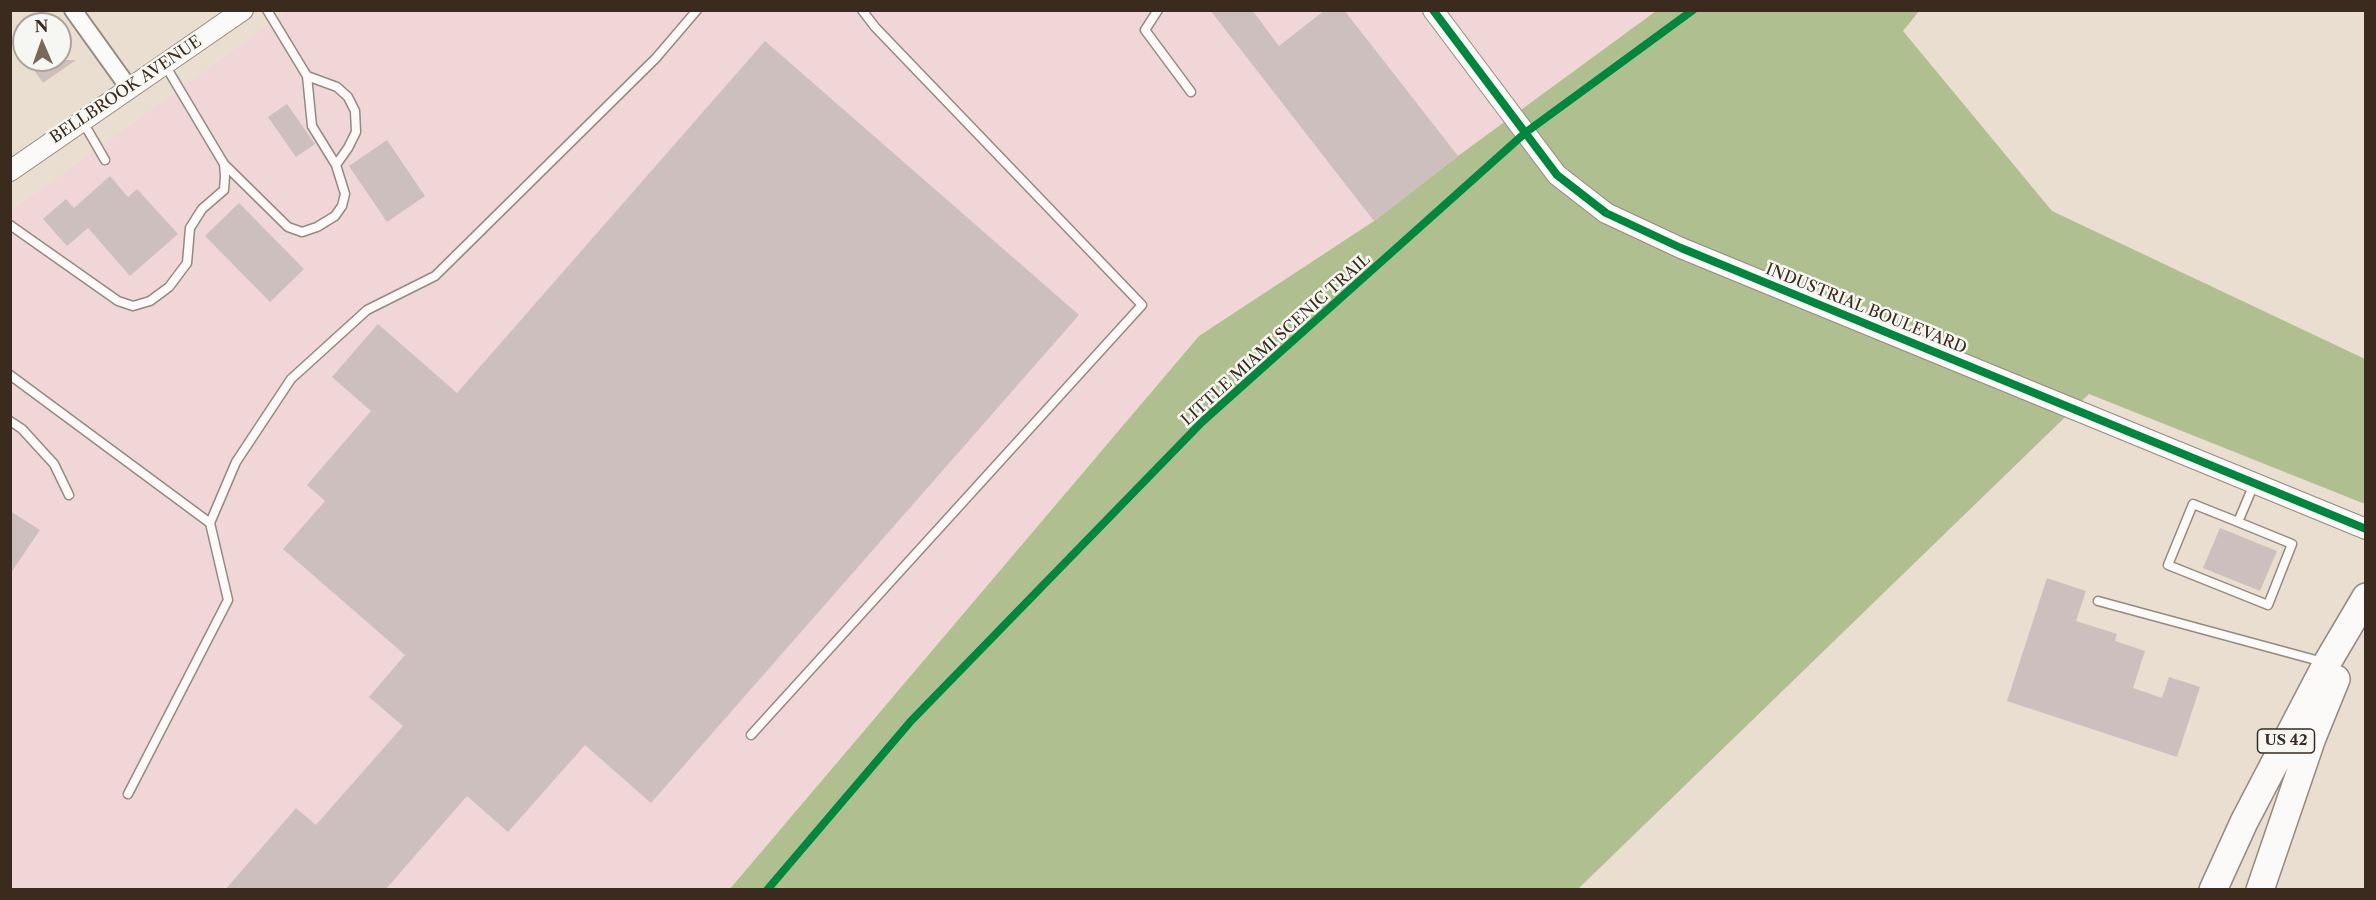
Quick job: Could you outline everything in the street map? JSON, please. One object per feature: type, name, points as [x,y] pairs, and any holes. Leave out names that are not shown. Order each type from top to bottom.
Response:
[{"type":"highway","name":"US 42","points":[[2213,890],[2244,822],[2366,597]]},
{"type":"highway","name":"US 42","points":[[2260,890],[2312,738],[2366,614]]},
{"type":"street","points":[[74,10],[129,88]]},
{"type":"street","name":"BELLBROOK AVENUE","points":[[10,171],[243,10]]},
{"type":"street","name":"INDUSTRIAL BOULEVARD","points":[[1433,10],[1557,175],[1605,213],[1681,248],[2366,529]]},
{"type":"lane","points":[[164,65],[224,164],[288,227],[302,232],[317,227],[335,216],[342,206],[345,194],[336,165],[312,126],[307,76],[267,10]]},
{"type":"lane","points":[[128,794],[228,600],[210,523],[236,462],[291,379],[367,310],[435,276],[656,58],[697,10]]},
{"type":"lane","points":[[751,735],[1142,305],[875,27],[862,10]]},
{"type":"lane","points":[[1158,10],[1145,30],[1191,92]]},
{"type":"lane","points":[[307,76],[337,87],[348,97],[355,111],[356,132],[336,165]]},
{"type":"lane","points":[[83,121],[105,160]]},
{"type":"lane","points":[[10,225],[118,301],[133,306],[150,301],[169,287],[187,263],[190,228],[202,209],[224,190],[224,164]]},
{"type":"lane","points":[[10,375],[210,523]]},
{"type":"lane","points":[[10,421],[22,429],[54,464],[69,495]]},
{"type":"lane","points":[[2238,522],[2254,484]]},
{"type":"lane","points":[[2193,504],[2238,522],[2292,544],[2268,605],[2168,565],[2193,504]]},
{"type":"lane","points":[[2098,601],[2330,664]]},
{"type":"shaded area","points":[[288,11],[1656,11],[1458,156],[1374,221],[1199,336],[729,889],[11,889],[10,212]]},
{"type":"green space","points":[[1656,11],[1919,11],[1903,31],[2052,211],[2365,359],[2365,504],[2089,394],[1578,889],[729,890],[1199,336],[1374,221],[1458,156]]},
{"type":"building","points":[[1210,10],[1252,10],[1279,46],[1325,10],[1344,10],[1458,156],[1374,221]]},
{"type":"building","points":[[765,41],[1079,315],[651,803],[585,745],[508,832],[467,796],[385,890],[225,890],[296,808],[316,825],[403,726],[369,697],[405,655],[283,549],[325,501],[307,485],[371,411],[332,377],[378,324],[457,393]]},
{"type":"building","points":[[35,72],[59,72],[43,83]]},
{"type":"building","points":[[287,104],[315,144],[296,157],[268,117]]},
{"type":"building","points":[[387,140],[425,196],[387,222],[349,166]]},
{"type":"building","points":[[110,176],[128,197],[137,189],[178,234],[130,276],[88,228],[67,246],[43,219],[66,199],[74,208]]},
{"type":"building","points":[[239,203],[304,269],[270,302],[205,236]]},
{"type":"building","points":[[10,511],[40,530],[10,574]]},
{"type":"building","points":[[2220,528],[2277,551],[2260,591],[2203,568]]},
{"type":"building","points":[[2047,578],[2086,591],[2076,621],[2117,634],[2115,641],[2145,651],[2133,688],[2162,698],[2169,677],[2200,687],[2177,757],[2007,701]]},
{"type":"cycle path","points":[[1433,10],[1557,175],[1606,213],[1681,248],[2366,529]]},
{"type":"cycle path","name":"LITTLE MIAMI SCENIC TRAIL","points":[[767,890],[911,721],[1202,422],[1525,133],[1693,10]]}]
